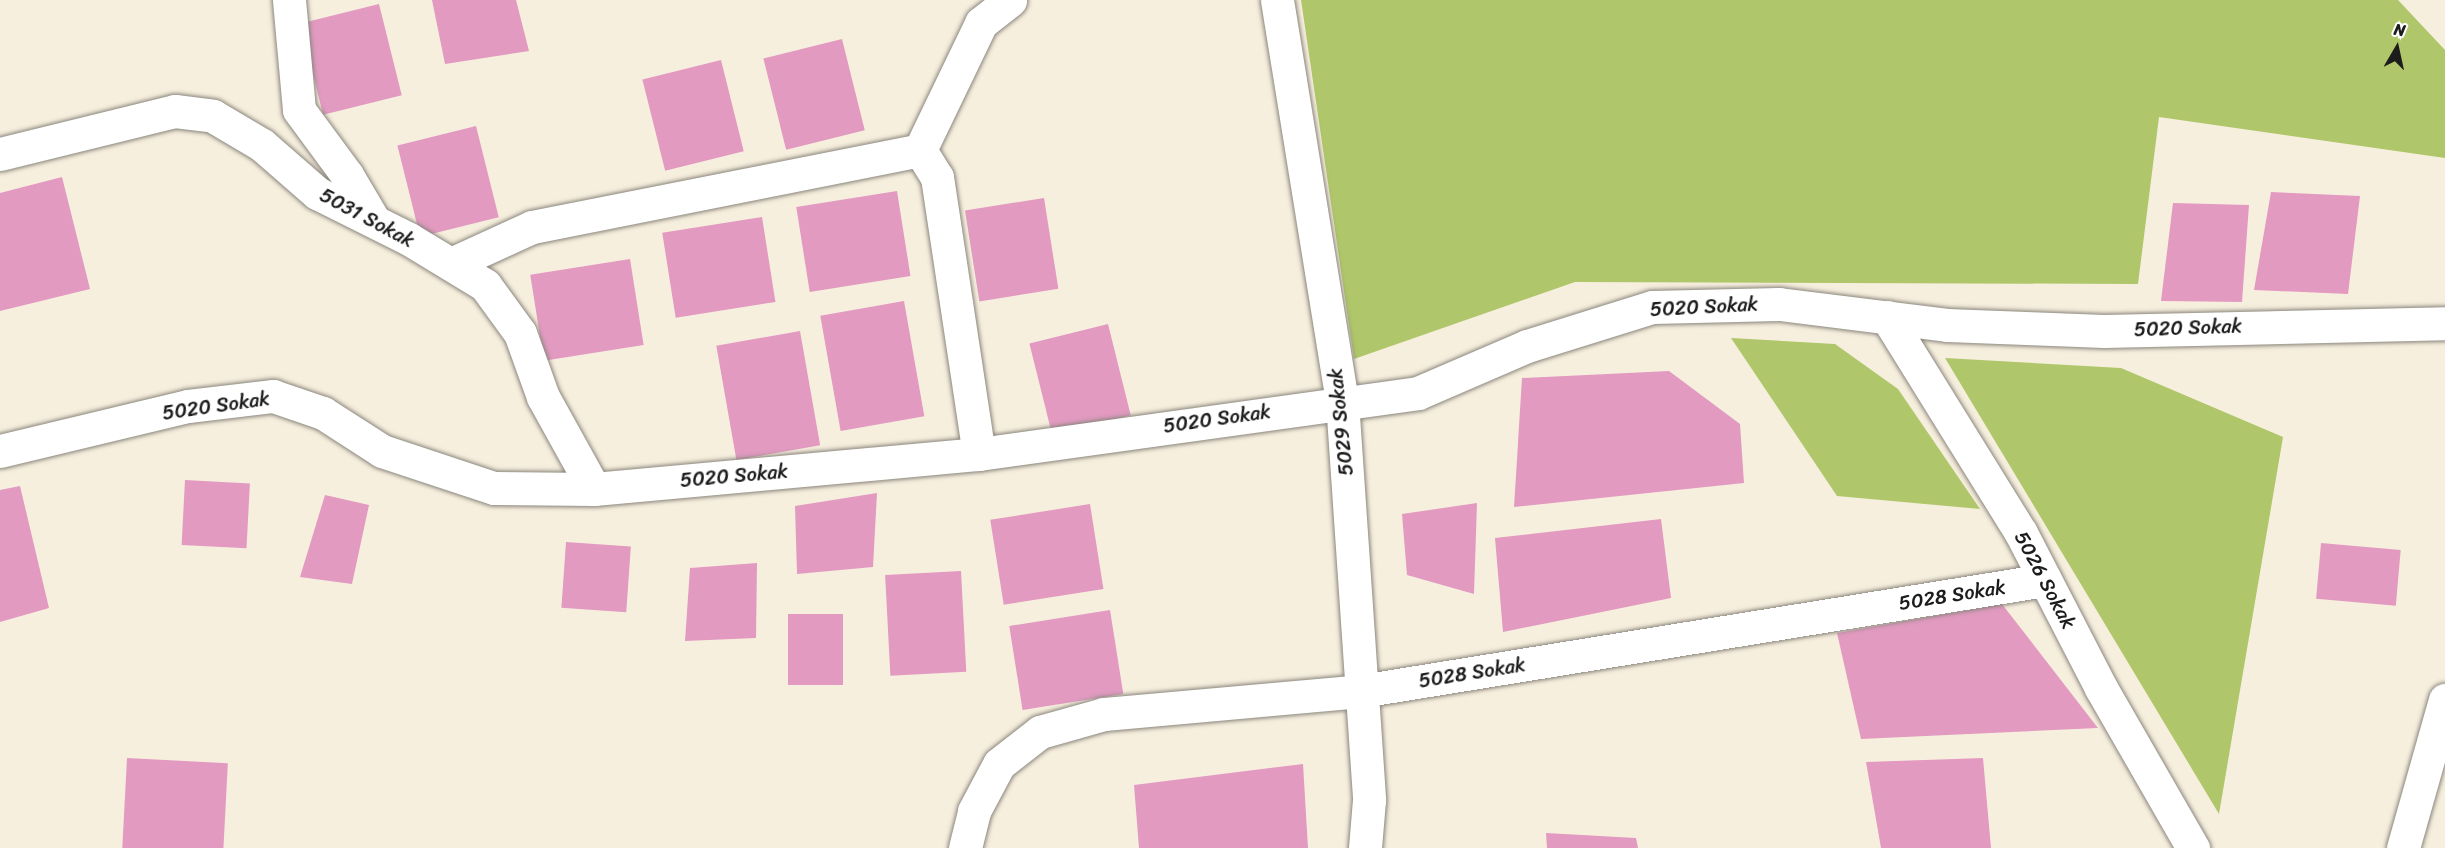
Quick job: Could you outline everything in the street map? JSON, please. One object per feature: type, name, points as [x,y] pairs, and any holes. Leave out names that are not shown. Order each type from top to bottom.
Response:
[{"type":"street","points":[[289,0],[299,110],[347,175],[374,221]]},
{"type":"street","points":[[920,150],[981,23],[1010,0]]},
{"type":"street","name":"5029 Sokak","points":[[1277,0],[1342,401],[1369,800],[1365,848]]},
{"type":"street","name":"5031 Sokak","points":[[0,154],[175,111],[213,116],[262,145],[317,193],[374,221],[485,285],[520,333],[543,397],[594,489]]},
{"type":"street","points":[[451,264],[531,227],[920,150]]},
{"type":"street","points":[[920,150],[937,177],[979,454]]},
{"type":"street","name":"5020 Sokak","points":[[0,451],[188,406],[273,396],[323,413],[382,451],[494,488],[594,489],[979,454],[1342,401],[1418,393],[1527,346],[1652,307],[1779,304],[1947,325],[2104,331],[2445,323]]},
{"type":"street","name":"5026 Sokak","points":[[1887,317],[1936,391],[2045,580],[2193,848]]},
{"type":"street","name":"5028 Sokak","points":[[965,848],[974,810],[999,764],[1040,732],[1104,714],[1362,691],[2045,580]]},
{"type":"street","points":[[2403,848],[2445,700]]},
{"type":"green space","points":[[1301,0],[2398,0],[2445,50],[2445,158],[2159,117],[2138,284],[1575,282],[1354,359]]},
{"type":"green space","points":[[1731,338],[1835,344],[1898,389],[1980,509],[1837,496]]},
{"type":"green space","points":[[1945,358],[2121,368],[2283,437],[2219,814]]},
{"type":"building","points":[[432,0],[516,0],[529,51],[445,64]]},
{"type":"building","points":[[379,4],[402,95],[323,115],[300,24]]},
{"type":"building","points":[[842,39],[865,130],[786,150],[763,59]]},
{"type":"building","points":[[721,60],[744,151],[665,171],[642,80]]},
{"type":"building","points":[[476,126],[499,217],[420,237],[397,146]]},
{"type":"building","points":[[62,177],[90,289],[0,311],[0,193]]},
{"type":"building","points":[[897,191],[910,276],[810,292],[796,207]]},
{"type":"building","points":[[2271,192],[2360,196],[2348,294],[2254,290]]},
{"type":"building","points":[[1044,198],[1058,289],[979,301],[965,211]]},
{"type":"building","points":[[2173,203],[2249,205],[2242,302],[2161,301]]},
{"type":"building","points":[[762,217],[775,302],[676,318],[662,233]]},
{"type":"building","points":[[630,259],[644,345],[544,361],[530,275]]},
{"type":"building","points":[[904,301],[924,416],[841,431],[820,316]]},
{"type":"building","points":[[1108,324],[1131,415],[1052,435],[1029,344]]},
{"type":"building","points":[[800,331],[820,445],[736,460],[716,346]]},
{"type":"building","points":[[1669,371],[1740,424],[1744,483],[1514,507],[1522,378]]},
{"type":"building","points":[[185,480],[250,483],[247,548],[182,545]]},
{"type":"building","points":[[20,486],[49,608],[0,622],[0,490]]},
{"type":"building","points":[[877,493],[873,567],[797,574],[795,506]]},
{"type":"building","points":[[325,495],[369,505],[352,584],[300,577]]},
{"type":"building","points":[[1477,503],[1474,594],[1407,575],[1402,514]]},
{"type":"building","points":[[1090,504],[1103,589],[1004,605],[990,520]]},
{"type":"building","points":[[1661,519],[1671,598],[1503,632],[1495,538]]},
{"type":"building","points":[[566,542],[631,547],[626,612],[561,608]]},
{"type":"building","points":[[2321,543],[2401,550],[2396,606],[2316,599]]},
{"type":"building","points":[[757,563],[756,638],[685,641],[690,568]]},
{"type":"building","points":[[961,571],[966,672],[890,676],[885,575]]},
{"type":"building","points":[[2002,604],[2098,728],[1861,739],[1837,633]]},
{"type":"building","points":[[1110,610],[1123,694],[1023,710],[1009,626]]},
{"type":"building","points":[[788,614],[843,614],[843,685],[788,685]]},
{"type":"building","points":[[127,758],[228,763],[223,848],[122,848]]},
{"type":"building","points":[[1983,758],[1991,848],[1881,848],[1866,762]]},
{"type":"building","points":[[1303,764],[1308,848],[1139,848],[1134,785]]},
{"type":"building","points":[[1546,833],[1636,838],[1638,848],[1547,848]]}]
